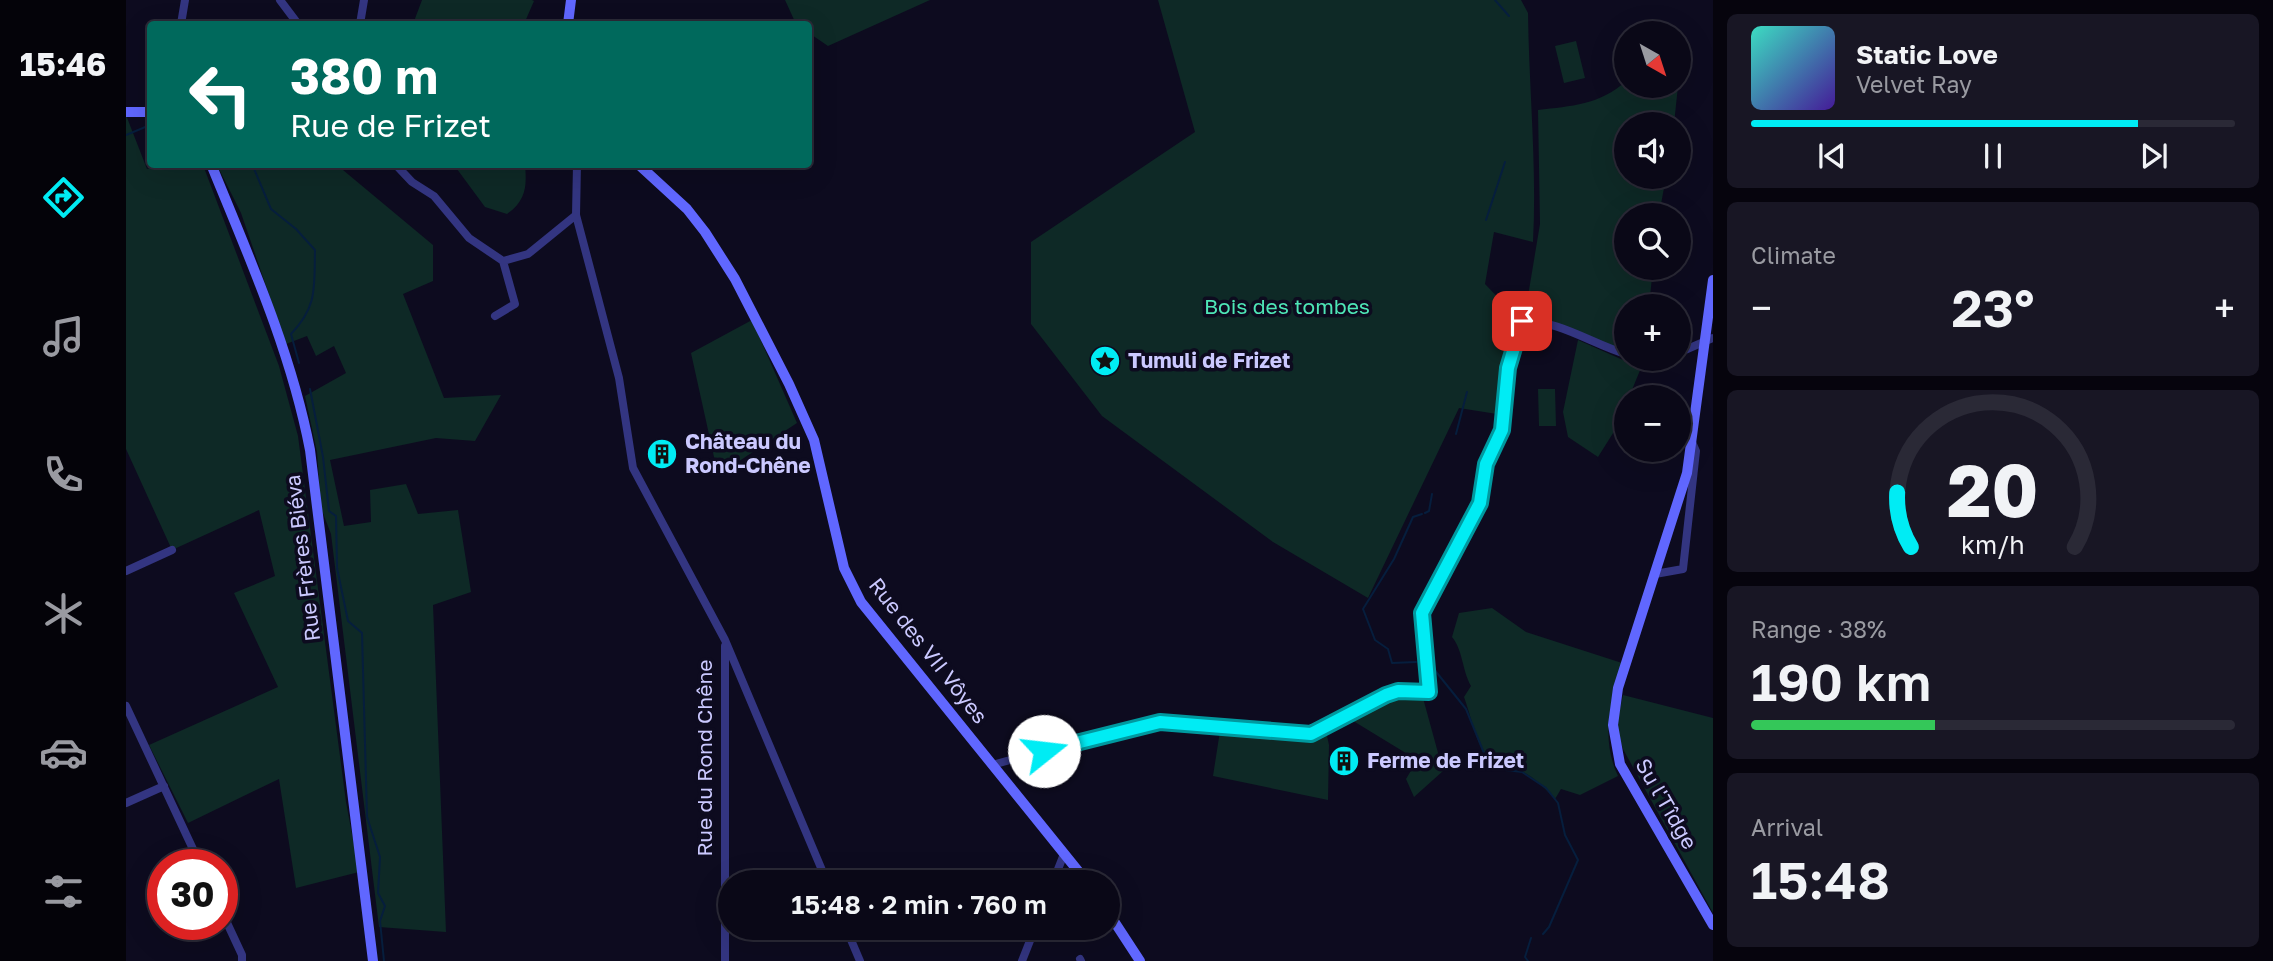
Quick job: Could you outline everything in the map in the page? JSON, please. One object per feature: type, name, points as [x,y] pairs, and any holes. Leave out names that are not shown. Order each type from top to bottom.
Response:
[{"type":"street","points":[[182,21],[185,0]]},
{"type":"street","points":[[280,0],[296,21]]},
{"type":"street","points":[[360,21],[364,0]]},
{"type":"street","points":[[568,21],[571,0]]},
{"type":"street","points":[[126,112],[147,112]]},
{"type":"street","name":"Rue Frères Biéva","points":[[213,168],[283,347],[302,411],[310,450],[373,961]]},
{"type":"street","points":[[399,168],[412,182],[434,196],[469,238],[503,261],[515,304],[495,316]]},
{"type":"street","name":"Rue du Rond Chêne","points":[[577,168],[576,215],[618,378],[633,468],[724,640],[725,961]]},
{"type":"street","name":"Rue des VII Vôyes","points":[[642,168],[687,209],[705,232],[735,279],[789,384],[814,440],[844,569],[861,602],[1077,870]]},
{"type":"street","points":[[503,261],[528,254],[576,215]]},
{"type":"street","name":"Su l'Tîdge","points":[[1655,574],[1684,569],[1696,451],[1691,440],[1709,339],[1713,280]]},
{"type":"street","points":[[992,765],[1122,729],[1160,722],[1311,734],[1386,695],[1398,691],[1429,692],[1422,613],[1480,503],[1486,464],[1502,430],[1508,368],[1522,321],[1548,322],[1614,350]]},
{"type":"street","points":[[1691,347],[1709,339]]},
{"type":"street","name":"Su l'Tîdge","points":[[1688,462],[1618,688],[1613,724],[1620,764],[1713,925]]},
{"type":"street","points":[[126,571],[172,550]]},
{"type":"street","points":[[724,640],[822,870]]},
{"type":"street","points":[[126,706],[193,849]]},
{"type":"street","points":[[126,803],[164,786]]},
{"type":"street","points":[[1058,870],[1064,855]]},
{"type":"street","points":[[1120,930],[1140,961]]},
{"type":"street","points":[[236,940],[243,955],[242,961]]},
{"type":"street","points":[[851,940],[860,961]]},
{"type":"street","points":[[1022,961],[1030,940]]},
{"type":"green space","points":[[422,0],[534,1],[525,21],[414,21]]},
{"type":"green space","points":[[785,0],[930,0],[828,46],[812,35],[812,21],[795,21]]},
{"type":"green space","name":"Bois des tombes","points":[[1158,0],[1521,0],[1528,13],[1533,242],[1494,232],[1485,284],[1507,307],[1521,309],[1497,414],[1459,408],[1368,598],[1273,542],[1102,416],[1031,324],[1031,242],[1195,132]]},
{"type":"green space","points":[[1576,41],[1585,78],[1564,83],[1555,46]]},
{"type":"green space","points":[[1614,90],[1614,98],[1677,98],[1675,112],[1614,112],[1614,189],[1664,189],[1661,203],[1614,203],[1614,280],[1652,280],[1650,294],[1614,294],[1614,348],[1551,321],[1525,314],[1540,224],[1538,110],[1573,105]]},
{"type":"green space","points":[[126,115],[147,169],[204,168],[279,366],[298,436],[346,802],[359,872],[296,888],[279,779],[188,823],[149,745],[278,687],[234,593],[275,576],[259,510],[172,550],[126,449]]},
{"type":"green space","points":[[218,168],[341,168],[433,245],[433,281],[403,294],[444,398],[501,395],[475,441],[436,438],[330,460],[344,526],[371,522],[370,490],[406,484],[418,514],[458,510],[471,592],[433,605],[446,932],[379,927],[331,534],[321,508],[317,452],[305,396],[346,373],[334,346],[316,356],[307,336],[286,344],[241,213]]},
{"type":"green space","points":[[456,168],[525,168],[524,193],[513,209],[507,214],[485,207]]},
{"type":"green space","points":[[752,320],[797,423],[718,475],[691,353]]},
{"type":"green space","points":[[1578,340],[1614,356],[1614,371],[1640,371],[1634,385],[1614,385],[1614,432],[1598,457],[1568,437],[1563,412]]},
{"type":"green space","points":[[1538,389],[1555,389],[1556,426],[1539,426]]},
{"type":"green space","points":[[1492,608],[1526,632],[1622,663],[1611,706],[1608,734],[1609,748],[1618,776],[1580,795],[1561,789],[1555,799],[1526,773],[1503,770],[1494,767],[1489,761],[1480,745],[1464,697],[1471,686],[1452,637],[1459,613]]},
{"type":"green space","points":[[1623,695],[1713,718],[1713,913],[1623,749],[1616,727]]},
{"type":"green space","points":[[1394,696],[1423,698],[1443,771],[1414,797],[1406,779],[1415,764],[1409,755],[1350,719]]},
{"type":"green space","points":[[1220,731],[1307,737],[1326,731],[1329,745],[1328,800],[1213,776]]},
{"type":"waterway","points":[[1495,0],[1509,16]]},
{"type":"waterway","points":[[126,135],[147,126]]},
{"type":"waterway","points":[[1486,220],[1505,162]]},
{"type":"waterway","points":[[254,168],[271,209],[296,229],[315,250],[313,295],[306,314],[291,334],[299,363]]},
{"type":"waterway","points":[[310,389],[323,457],[329,511],[336,516],[337,568],[348,621],[362,633],[367,817],[380,857],[378,893],[385,906],[380,921],[384,961]]},
{"type":"waterway","points":[[1456,434],[1467,392]]},
{"type":"waterway","points":[[1425,513],[1429,511],[1432,494]]},
{"type":"waterway","points":[[1416,662],[1392,663],[1388,649],[1375,640],[1363,609],[1394,559],[1413,517],[1422,514]]},
{"type":"waterway","points":[[1429,663],[1466,709],[1486,758],[1498,769],[1522,772],[1546,788],[1558,803],[1565,835],[1578,860],[1549,927],[1543,934]]},
{"type":"waterway","points":[[1528,961],[1525,957],[1531,938]]},
{"type":"place","name":"Tumuli de Frizet","points":[[1105,361]]},
{"type":"place","name":"Château du Rond-Chêne","points":[[662,454]]},
{"type":"place","name":"Ferme de Frizet","points":[[1344,761]]},
{"type":"route","points":[[1044,751],[1122,729],[1160,722],[1311,734],[1386,695],[1398,691],[1429,692],[1422,613],[1480,503],[1486,464],[1502,430],[1508,368],[1522,321]]}]
